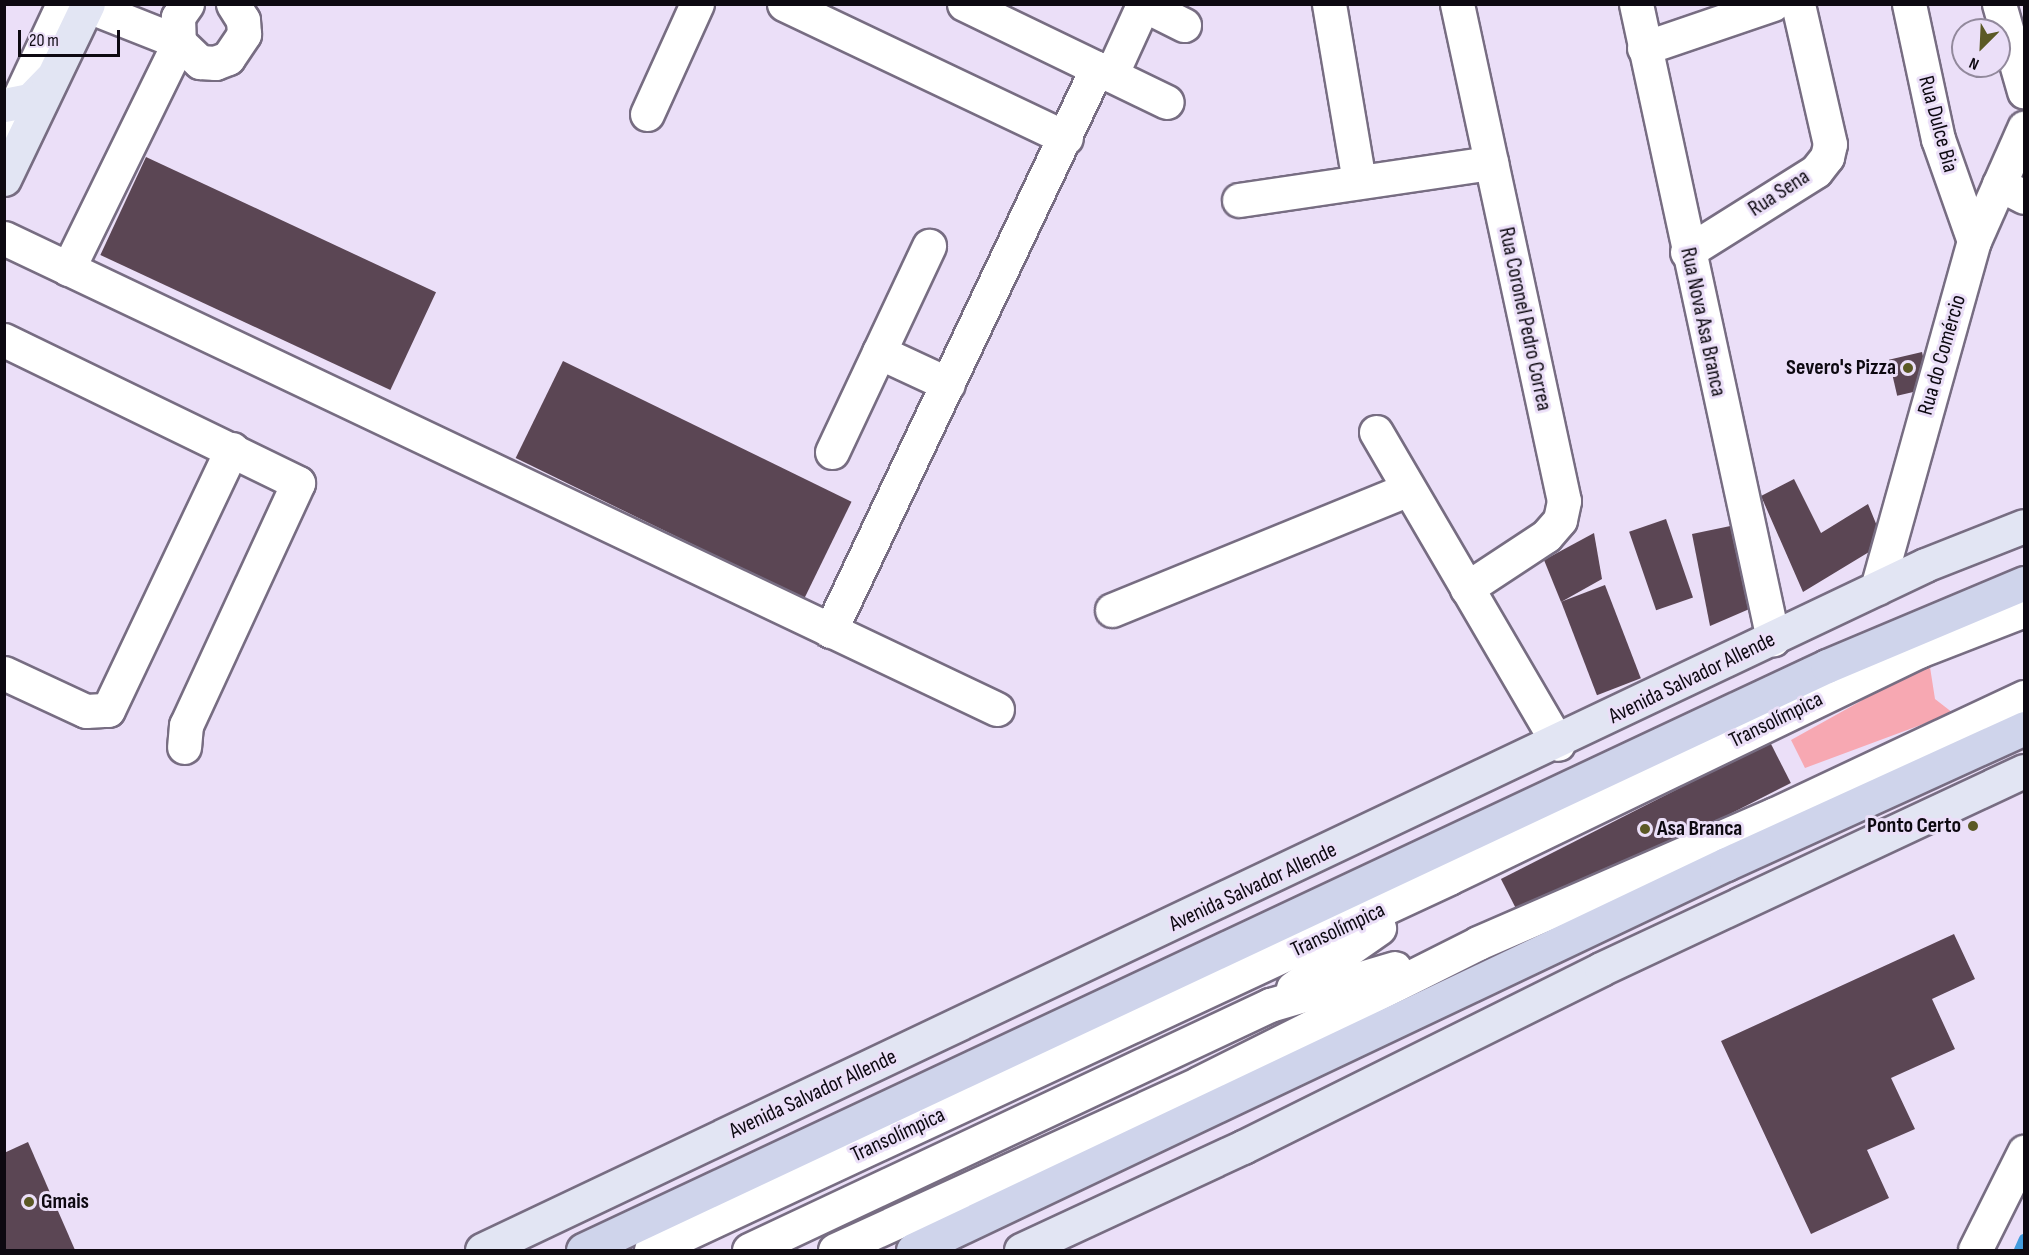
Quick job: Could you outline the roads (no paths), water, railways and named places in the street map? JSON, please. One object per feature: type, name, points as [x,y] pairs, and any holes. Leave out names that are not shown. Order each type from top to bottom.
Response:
[{"type":"highway","name":"Avenida Salvador Allende","points":[[583,1251],[1827,666],[2025,583]]},
{"type":"highway","points":[[913,1251],[1726,864],[2025,728]]},
{"type":"main road","points":[[4,179],[58,70],[80,5]]},
{"type":"main road","points":[[8,104],[30,100],[58,70]]},
{"type":"main road","name":"Avenida Salvador Allende","points":[[482,1251],[1558,744],[1877,588],[2025,526]]},
{"type":"main road","points":[[1021,1251],[1244,1147],[1601,969],[2025,771]]},
{"type":"street","points":[[8,104],[38,4]]},
{"type":"street","points":[[68,269],[179,42],[178,17],[187,4]]},
{"type":"street","points":[[8,104],[80,5],[179,42],[200,62],[228,58],[244,34],[243,20],[233,4]]},
{"type":"street","points":[[647,114],[697,4]]},
{"type":"street","points":[[784,4],[1066,138]]},
{"type":"street","points":[[964,4],[1167,102]]},
{"type":"street","points":[[1329,4],[1359,181]]},
{"type":"street","name":"Rua Coronel Pedro Correa","points":[[1457,4],[1564,501],[1560,520],[1546,536],[1467,588]]},
{"type":"street","name":"Rua Nova Asa Branca","points":[[1636,4],[1687,252],[1773,639]]},
{"type":"street","points":[[1644,48],[1773,4]]},
{"type":"street","name":"Rua Sena","points":[[1687,252],[1816,171],[1827,157],[1830,144],[1798,4]]},
{"type":"street","name":"Rua Dulce Bia","points":[[1909,4],[1938,139],[1974,241]]},
{"type":"street","points":[[1999,4],[2025,91]]},
{"type":"street","points":[[830,631],[1066,138],[1142,5],[1184,25]]},
{"type":"street","name":"Rua do Comércio","points":[[1877,588],[1974,241],[2012,191],[2025,128]]},
{"type":"street","points":[[1239,200],[1491,163]]},
{"type":"street","points":[[4,238],[997,709]]},
{"type":"street","points":[[832,452],[929,246]]},
{"type":"street","points":[[4,340],[291,478],[297,491],[186,725],[184,747]]},
{"type":"street","points":[[879,352],[948,384]]},
{"type":"street","points":[[1376,432],[1558,744]]},
{"type":"street","points":[[4,673],[86,711],[108,710],[232,449]]},
{"type":"street","points":[[1112,609],[1408,489]]},
{"type":"street","name":"Transolímpica","points":[[651,1251],[1449,878],[1919,651],[2025,610]]},
{"type":"street","points":[[835,1251],[1199,1083],[1478,943],[2025,697]]},
{"type":"street","points":[[1270,1005],[1449,878]]},
{"type":"street","points":[[749,1251],[1270,1005],[1478,943]]},
{"type":"street","points":[[1975,1251],[2025,1152]]},
{"type":"waterway","points":[[2019,1250],[2024,1239]]},
{"type":"place","name":"Severo's Pizza","points":[[1908,368]]},
{"type":"place","name":"Ponto Certo","points":[[1973,826]]},
{"type":"place","name":"Asa Branca","points":[[1645,829]]},
{"type":"place","name":"Gmais","points":[[29,1202]]}]
